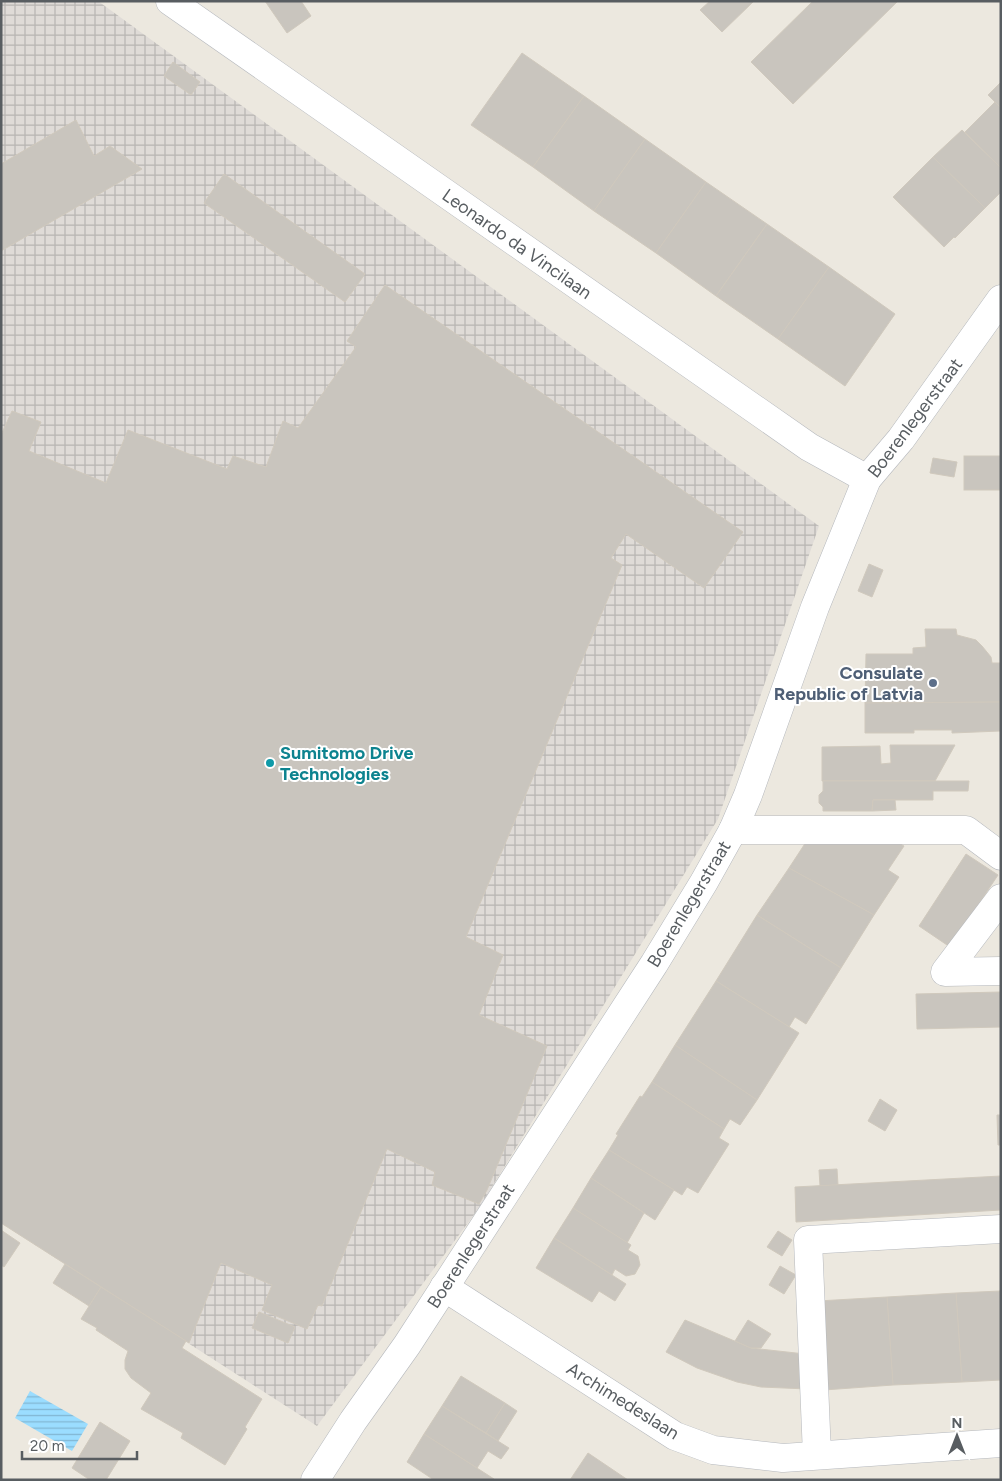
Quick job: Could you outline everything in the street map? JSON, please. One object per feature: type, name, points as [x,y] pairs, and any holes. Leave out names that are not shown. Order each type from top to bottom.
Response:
[{"type":"street","name":"Leonardo da Vincilaan","points":[[170,1],[809,447],[867,479]]},
{"type":"street","name":"Boerenlegerstraat","points":[[315,1480],[353,1421],[407,1345],[654,964],[704,882],[733,830],[748,794],[815,607],[867,479],[902,439],[1001,299]]},
{"type":"street","points":[[733,830],[966,830],[1001,856]]},
{"type":"street","points":[[1001,898],[945,972],[1001,971]]},
{"type":"street","points":[[817,1455],[808,1240],[1001,1229]]},
{"type":"street","name":"Archimedeslaan","points":[[444,1287],[675,1436],[713,1450],[782,1458],[1001,1443]]},
{"type":"shaded area","name":"Sumitomo Drive Technologies","points":[[1,1],[98,1],[819,526],[718,819],[479,1208],[317,1426],[1,1223]]},
{"type":"water","points":[[30,1391],[88,1424],[72,1451],[15,1418]]},
{"type":"building","points":[[265,1],[301,1],[311,16],[287,33]]},
{"type":"building","points":[[710,1],[754,1],[722,32],[700,10]]},
{"type":"building","points":[[813,1],[898,1],[793,104],[751,62]]},
{"type":"building","points":[[522,53],[584,96],[533,167],[471,125]]},
{"type":"building","points":[[173,62],[200,82],[191,95],[164,76]]},
{"type":"building","points":[[1001,82],[1001,108],[988,95]]},
{"type":"building","points":[[584,96],[645,139],[594,211],[533,167]]},
{"type":"building","points":[[995,102],[1001,108],[1001,168],[965,132]]},
{"type":"building","points":[[76,120],[94,156],[110,146],[142,169],[1,251],[1,164]]},
{"type":"building","points":[[962,130],[1001,168],[1001,192],[985,208],[933,157]]},
{"type":"building","points":[[645,139],[706,182],[656,253],[594,211]]},
{"type":"building","points":[[933,157],[985,208],[944,247],[893,197]]},
{"type":"building","points":[[224,174],[365,274],[345,302],[204,203]]},
{"type":"building","points":[[706,182],[767,224],[716,296],[656,253]]},
{"type":"building","points":[[767,224],[829,267],[778,339],[716,296]]},
{"type":"building","points":[[829,267],[895,314],[845,386],[778,339]]},
{"type":"building","name":"Sumitomo Drive Technologies","points":[[385,285],[743,532],[704,588],[626,534],[611,558],[622,565],[466,937],[503,955],[479,1015],[547,1046],[487,1190],[479,1204],[432,1185],[435,1172],[387,1149],[322,1306],[318,1305],[307,1329],[262,1310],[272,1285],[221,1263],[189,1343],[1,1223],[1,435],[12,411],[41,422],[29,451],[106,483],[128,430],[227,469],[233,456],[266,467],[283,421],[298,428],[356,347],[347,341]]},
{"type":"building","points":[[964,456],[1001,456],[1001,490],[964,490]]},
{"type":"building","points":[[933,458],[957,462],[954,477],[930,473]]},
{"type":"building","points":[[869,564],[883,570],[872,597],[858,591]]},
{"type":"building","name":"Consulate Republic of Latvia","points":[[925,629],[956,629],[957,635],[976,640],[991,657],[992,663],[1001,663],[1001,702],[865,703],[866,654],[913,654],[913,648],[926,647]]},
{"type":"building","points":[[1000,702],[1000,731],[952,733],[952,730],[914,730],[914,733],[865,733],[865,703]]},
{"type":"building","points":[[890,745],[955,745],[935,781],[822,781],[822,747],[880,746],[881,764],[891,763]]},
{"type":"building","points":[[823,781],[969,781],[968,791],[933,791],[933,800],[873,800],[872,811],[823,811],[823,807],[819,803],[819,795],[823,791]]},
{"type":"building","points":[[873,800],[895,800],[896,810],[872,811]]},
{"type":"building","points":[[891,839],[904,846],[888,870],[899,877],[874,915],[789,868],[806,842]]},
{"type":"building","points":[[966,854],[998,875],[950,947],[919,926]]},
{"type":"building","points":[[789,868],[874,915],[841,968],[757,915]]},
{"type":"building","points":[[757,915],[841,968],[806,1024],[795,1017],[789,1027],[716,981]]},
{"type":"building","points":[[716,981],[799,1033],[757,1100],[675,1045]]},
{"type":"building","points":[[1001,992],[1001,1027],[917,1029],[916,994]]},
{"type":"building","points":[[675,1045],[757,1100],[740,1125],[730,1119],[724,1129],[652,1082]]},
{"type":"building","points":[[652,1082],[724,1129],[719,1138],[729,1144],[698,1193],[687,1187],[682,1195],[609,1150],[618,1135],[616,1134],[640,1096],[642,1097]]},
{"type":"building","points":[[880,1099],[897,1110],[885,1131],[868,1121]]},
{"type":"building","points":[[997,1115],[1001,1115],[1001,1145],[998,1145]]},
{"type":"building","points":[[609,1150],[674,1190],[655,1220],[591,1178]]},
{"type":"building","points":[[837,1169],[838,1185],[820,1186],[819,1170]]},
{"type":"building","points":[[1001,1176],[1001,1210],[796,1222],[795,1187]]},
{"type":"building","points":[[591,1178],[644,1213],[627,1243],[573,1208]]},
{"type":"building","points":[[573,1208],[631,1245],[628,1250],[638,1256],[640,1265],[635,1274],[626,1276],[615,1269],[612,1275],[554,1238]]},
{"type":"building","points":[[1,1230],[20,1243],[4,1267],[1,1265]]},
{"type":"building","points":[[778,1231],[792,1240],[782,1256],[767,1247]]},
{"type":"building","points":[[554,1238],[626,1284],[615,1301],[599,1291],[592,1302],[536,1268]]},
{"type":"building","points":[[65,1264],[101,1287],[89,1306],[53,1283]]},
{"type":"building","points":[[780,1266],[796,1275],[784,1294],[769,1285]]},
{"type":"building","points":[[101,1287],[186,1341],[182,1348],[262,1399],[245,1427],[247,1429],[225,1465],[181,1438],[183,1433],[141,1409],[151,1393],[131,1378],[125,1369],[128,1351],[96,1330],[97,1328],[81,1319]]},
{"type":"building","points":[[1001,1291],[1001,1380],[962,1382],[956,1293]]},
{"type":"building","points":[[956,1293],[962,1382],[893,1385],[887,1297]]},
{"type":"building","points":[[887,1297],[893,1385],[824,1390],[818,1301]]},
{"type":"building","points":[[259,1312],[295,1327],[288,1343],[252,1328]]},
{"type":"building","points":[[685,1320],[751,1348],[805,1354],[807,1389],[761,1387],[737,1382],[697,1368],[666,1352]]},
{"type":"building","points":[[748,1320],[771,1334],[761,1348],[751,1348],[735,1341]]},
{"type":"building","points":[[461,1376],[505,1403],[486,1433],[442,1406]]},
{"type":"building","points":[[505,1403],[517,1411],[498,1441],[486,1433]]},
{"type":"building","points":[[442,1406],[509,1448],[501,1459],[488,1451],[477,1468],[424,1434]]},
{"type":"building","points":[[100,1422],[130,1441],[106,1480],[90,1480],[72,1468]]},
{"type":"building","points":[[424,1434],[494,1480],[434,1480],[407,1462]]},
{"type":"building","points":[[588,1453],[628,1480],[570,1480]]},
{"type":"place","name":"Consulate Republic of Latvia","points":[[933,683]]},
{"type":"place","name":"Sumitomo Drive Technologies","points":[[270,763]]}]
